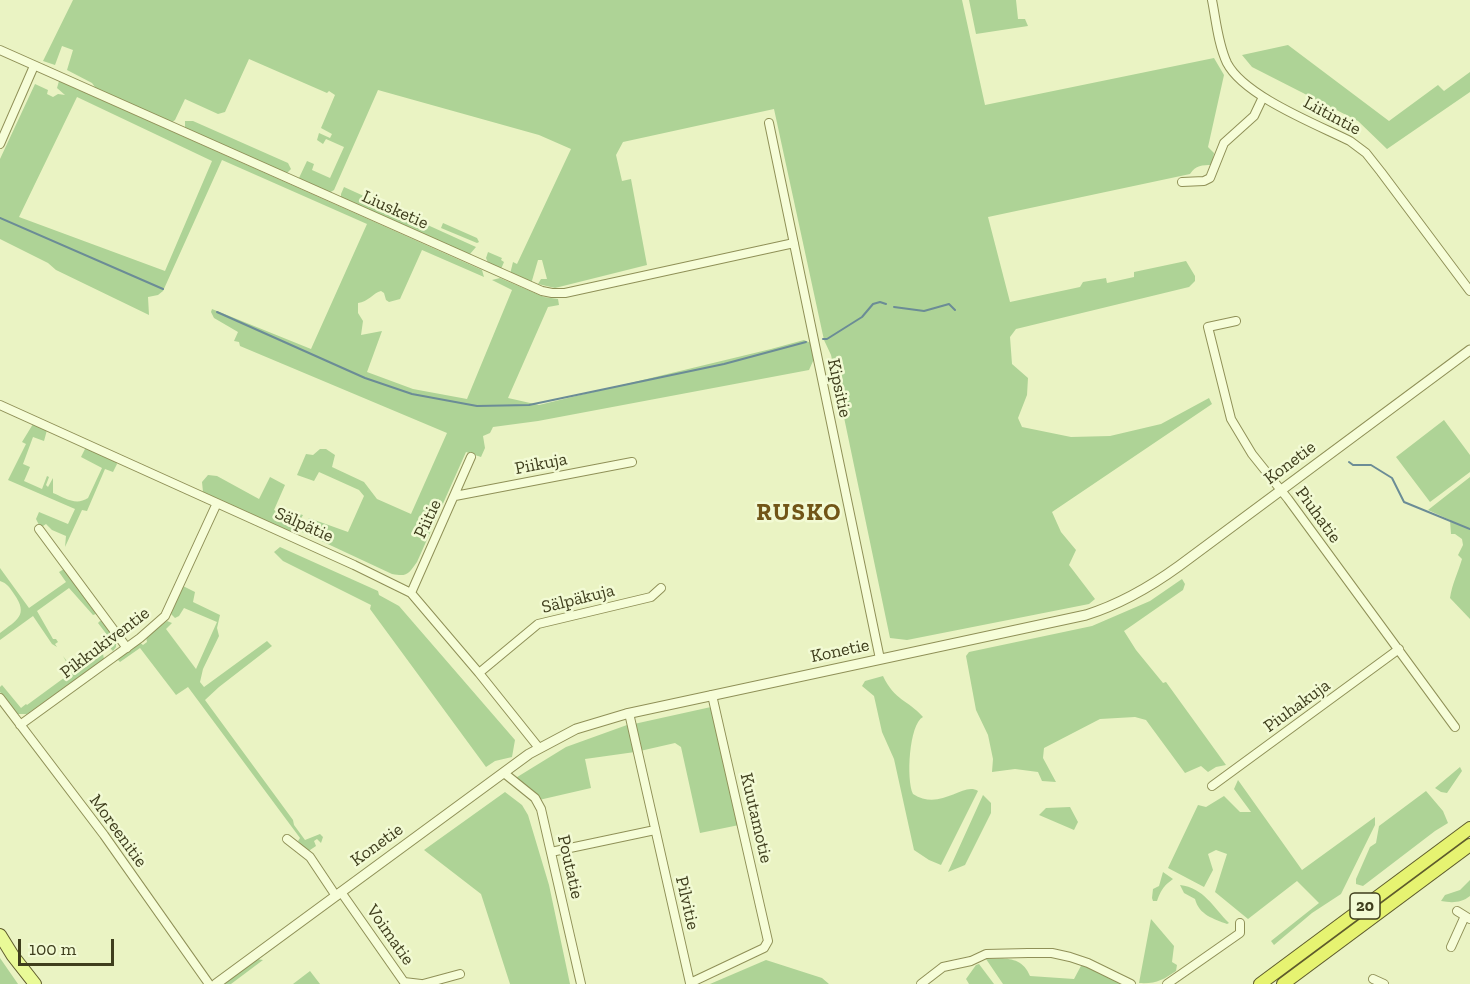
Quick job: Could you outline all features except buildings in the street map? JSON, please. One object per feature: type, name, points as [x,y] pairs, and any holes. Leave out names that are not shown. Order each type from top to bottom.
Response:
[{"type":"highway","name":"20","points":[[1260,984],[1470,828]]},
{"type":"highway","name":"20","points":[[1283,984],[1470,845]]},
{"type":"main road","points":[[2,939],[35,984]]},
{"type":"main road","points":[[2,939],[19,952],[45,984]]},
{"type":"street","name":"Liitintie","points":[[1212,0],[1221,45],[1228,65],[1240,80],[1263,97],[1360,148],[1381,172],[1470,291]]},
{"type":"street","name":"Liusketie","points":[[0,50],[552,294],[794,243]]},
{"type":"street","points":[[0,144],[34,66]]},
{"type":"street","points":[[1182,182],[1204,181],[1210,178],[1224,143],[1254,116],[1263,97]]},
{"type":"street","name":"Kipsitie","points":[[769,123],[880,660]]},
{"type":"street","name":"Piuhatie","points":[[1236,321],[1208,327],[1230,419],[1252,454],[1282,490],[1455,727]]},
{"type":"street","name":"Konetie","points":[[216,984],[539,748],[576,729],[629,713],[1059,622],[1108,608],[1158,581],[1470,350]]},
{"type":"street","name":"Sälpätie","points":[[0,405],[374,573],[411,593],[539,748]]},
{"type":"street","name":"Piitie","points":[[411,593],[471,457]]},
{"type":"street","name":"Piikuja","points":[[455,495],[633,462]]},
{"type":"street","name":"Pikkukiventie","points":[[20,725],[127,648],[165,616],[217,503]]},
{"type":"street","points":[[39,529],[127,648]]},
{"type":"street","name":"Sälpäkuja","points":[[479,673],[538,624],[651,597],[661,588]]},
{"type":"street","name":"Piuhakuja","points":[[1212,786],[1399,650]]},
{"type":"street","name":"Kuutamotie","points":[[690,983],[766,947],[768,938],[712,695]]},
{"type":"street","name":"Moreenitie","points":[[0,698],[104,835],[209,984]]},
{"type":"street","name":"Pilvitie","points":[[629,713],[690,983]]},
{"type":"street","name":"Poutatie","points":[[504,773],[537,801],[541,808],[581,984]]},
{"type":"street","points":[[551,852],[655,830]]},
{"type":"street","name":"Voimatie","points":[[286,839],[310,856],[404,982],[422,984],[460,974]]},
{"type":"street","points":[[1451,948],[1464,915]]},
{"type":"street","points":[[1167,984],[1240,933],[1240,923]]},
{"type":"street","points":[[921,984],[943,967],[970,961],[986,954],[1020,953],[1052,953],[1070,957],[1131,984]]},
{"type":"street","points":[[1373,978],[1383,984]]},
{"type":"green space","points":[[73,0],[962,0],[985,105],[1214,58],[1224,75],[1208,147],[1214,153],[1212,165],[1200,166],[1190,174],[988,217],[1010,302],[1080,287],[1083,282],[1106,278],[1107,283],[1134,277],[1134,272],[1186,261],[1195,276],[1195,281],[1189,287],[1016,329],[1010,337],[1012,364],[1028,378],[1027,395],[1018,418],[1022,427],[1071,437],[1110,436],[1161,424],[1209,398],[1212,404],[1052,512],[1061,532],[1076,550],[1069,565],[1095,599],[1089,604],[907,640],[890,638],[831,355],[824,340],[774,109],[623,142],[616,155],[622,181],[631,179],[647,265],[555,288],[538,284],[541,279],[547,279],[542,260],[538,260],[531,284],[510,274],[513,262],[517,264],[571,149],[539,135],[378,90],[334,190],[329,193],[299,178],[307,161],[314,164],[312,170],[330,178],[344,147],[326,139],[323,144],[317,140],[319,133],[330,138],[332,134],[321,128],[335,95],[249,59],[225,112],[218,114],[185,99],[175,120],[171,123],[97,90],[92,83],[67,70],[73,50],[62,46],[55,65],[43,61]]},
{"type":"green space","points":[[969,0],[1016,0],[1018,19],[1025,19],[1028,26],[976,34]]},
{"type":"green space","points":[[1288,45],[1389,121],[1438,85],[1444,91],[1470,72],[1470,92],[1387,149],[1358,121],[1252,67],[1242,55]]},
{"type":"green space","points":[[59,81],[482,270],[484,277],[422,250],[400,299],[389,302],[381,291],[358,303],[358,313],[363,321],[361,335],[382,331],[367,372],[413,389],[467,399],[512,290],[492,280],[500,278],[544,297],[558,299],[559,305],[548,307],[508,398],[539,405],[804,340],[811,343],[814,359],[809,370],[538,421],[493,427],[490,433],[483,436],[485,448],[481,457],[466,452],[417,562],[407,574],[392,574],[302,532],[309,518],[348,532],[364,496],[359,490],[319,472],[314,481],[297,475],[306,454],[313,455],[320,449],[326,449],[335,455],[332,467],[364,482],[377,499],[411,514],[447,433],[240,346],[239,342],[234,341],[238,332],[214,318],[211,312],[212,309],[311,349],[367,224],[222,160],[163,291],[158,295],[148,297],[149,315],[56,270],[48,263],[0,239],[0,159],[35,84],[48,90],[47,94],[53,97],[58,94],[65,95],[57,88]],"holes":[[[77,97],[212,161],[165,271],[19,217]]]},
{"type":"green space","points":[[185,121],[193,121],[288,163],[291,169],[286,174],[185,129]]},
{"type":"green space","points":[[344,187],[476,247],[470,254],[463,253],[341,198]]},
{"type":"green space","points":[[443,223],[477,238],[479,242],[441,228]]},
{"type":"green space","points":[[488,252],[502,258],[504,262],[501,269],[489,265],[486,258]]},
{"type":"green space","points":[[1444,420],[1470,455],[1470,472],[1430,502],[1396,457]]},
{"type":"green space","points":[[33,424],[47,430],[44,441],[33,437],[23,464],[30,467],[24,481],[42,489],[47,476],[49,477],[46,485],[48,487],[53,478],[53,493],[79,501],[88,498],[102,468],[81,457],[85,449],[116,461],[117,464],[113,472],[105,469],[87,511],[82,510],[65,547],[66,536],[52,530],[46,524],[39,525],[36,519],[39,512],[68,524],[75,509],[8,480],[26,444],[22,442]]},
{"type":"green space","points":[[208,475],[217,476],[259,499],[270,477],[285,485],[274,510],[283,514],[285,510],[303,515],[294,531],[291,532],[203,492],[202,482]]},
{"type":"green space","points":[[1470,477],[1470,619],[1450,598],[1462,559],[1458,555],[1463,545],[1462,539],[1451,534],[1450,520],[1428,510]]},
{"type":"green space","points":[[280,547],[378,591],[379,595],[399,606],[515,740],[512,757],[495,761],[486,767],[370,609],[371,605],[283,561],[274,552]]},
{"type":"green space","points":[[0,568],[29,608],[66,582],[59,572],[64,569],[96,614],[93,615],[69,588],[37,611],[53,639],[58,642],[55,644],[57,647],[52,644],[33,616],[0,640],[0,633],[16,620],[21,607],[6,584],[0,581]]},
{"type":"green space","points":[[1182,579],[1185,584],[1183,590],[1124,631],[1136,650],[1163,683],[1166,682],[1226,765],[1208,772],[1201,766],[1185,773],[1146,720],[1135,717],[1100,719],[1044,748],[1043,758],[1056,782],[1042,781],[1038,772],[1015,769],[992,772],[993,759],[988,735],[976,710],[966,656],[969,652],[1092,626],[1150,601]]},
{"type":"green space","points":[[183,586],[195,592],[193,602],[220,615],[217,628],[219,636],[203,669],[200,682],[204,687],[267,641],[272,646],[205,700],[293,820],[305,840],[320,834],[323,837],[321,843],[317,839],[314,841],[316,846],[307,852],[298,841],[300,838],[188,687],[176,695],[140,648],[120,662],[118,660],[139,642],[143,645],[147,642],[146,637],[167,621],[172,623],[166,629],[196,669],[217,622],[184,608],[175,618],[171,614]]},
{"type":"green space","points":[[100,621],[116,640],[116,647],[113,651],[110,648],[111,640],[98,623]]},
{"type":"green space","points":[[103,654],[104,659],[27,714],[17,714],[0,692],[2,685],[21,708],[72,672],[63,656],[76,673]]},
{"type":"green space","points":[[883,676],[892,690],[923,717],[915,730],[910,753],[909,765],[913,794],[923,799],[933,800],[965,790],[978,791],[941,865],[914,850],[894,759],[882,732],[874,696],[862,686],[865,681]]},
{"type":"green space","points":[[711,707],[739,825],[700,833],[681,747],[675,743],[640,751],[634,724]]},
{"type":"green space","points":[[627,725],[635,752],[585,759],[591,788],[539,800],[514,779],[566,747]]},
{"type":"green space","points":[[1460,767],[1462,771],[1447,793],[1435,788]]},
{"type":"green space","points":[[1238,780],[1302,870],[1375,817],[1375,825],[1341,894],[1312,913],[1274,945],[1271,941],[1319,903],[1297,881],[1248,919],[1215,892],[1227,854],[1216,850],[1208,854],[1213,870],[1204,887],[1168,868],[1198,805],[1206,807],[1224,796],[1240,812],[1251,812],[1234,789]]},
{"type":"green space","points":[[1426,791],[1443,811],[1448,823],[1363,886],[1356,884],[1370,847],[1376,843],[1379,826]]},
{"type":"green space","points":[[505,792],[522,805],[528,815],[549,885],[570,984],[510,984],[481,894],[424,850]]},
{"type":"green space","points":[[983,795],[991,803],[991,813],[965,865],[948,872]]},
{"type":"green space","points":[[1070,807],[1078,822],[1074,830],[1039,815],[1046,808]]},
{"type":"green space","points":[[1163,872],[1173,879],[1160,893],[1157,901],[1153,901],[1153,889],[1159,886]]},
{"type":"green space","points":[[1470,880],[1470,896],[1456,902],[1441,901],[1445,895],[1460,890]]},
{"type":"green space","points":[[1180,885],[1202,894],[1229,923],[1203,913],[1195,899],[1184,893]]},
{"type":"green space","points":[[1151,919],[1174,946],[1172,962],[1177,965],[1176,971],[1159,981],[1139,983]]},
{"type":"green space","points":[[0,958],[18,984],[0,984]]},
{"type":"green space","points":[[257,959],[263,960],[231,984],[223,984]]},
{"type":"green space","points":[[986,959],[1006,959],[1018,962],[1027,969],[1030,976],[1074,979],[1082,964],[1125,984],[1003,984]]},
{"type":"green space","points":[[766,960],[822,978],[829,984],[710,984]]},
{"type":"green space","points":[[979,964],[994,984],[969,984],[966,979]]},
{"type":"green space","points":[[310,971],[320,984],[293,984]]},
{"type":"waterway","points":[[0,218],[163,289]]},
{"type":"waterway","points":[[823,339],[827,339],[862,317],[873,304],[880,302],[886,304]]},
{"type":"waterway","points":[[894,307],[924,311],[949,304],[955,310]]},
{"type":"waterway","points":[[217,312],[365,378],[412,394],[477,406],[529,405],[724,364],[806,342]]},
{"type":"waterway","points":[[1349,462],[1353,465],[1371,465],[1392,478],[1404,502],[1470,529]]},
{"type":"district","name":"RUSKO","points":[[799,513]]}]
